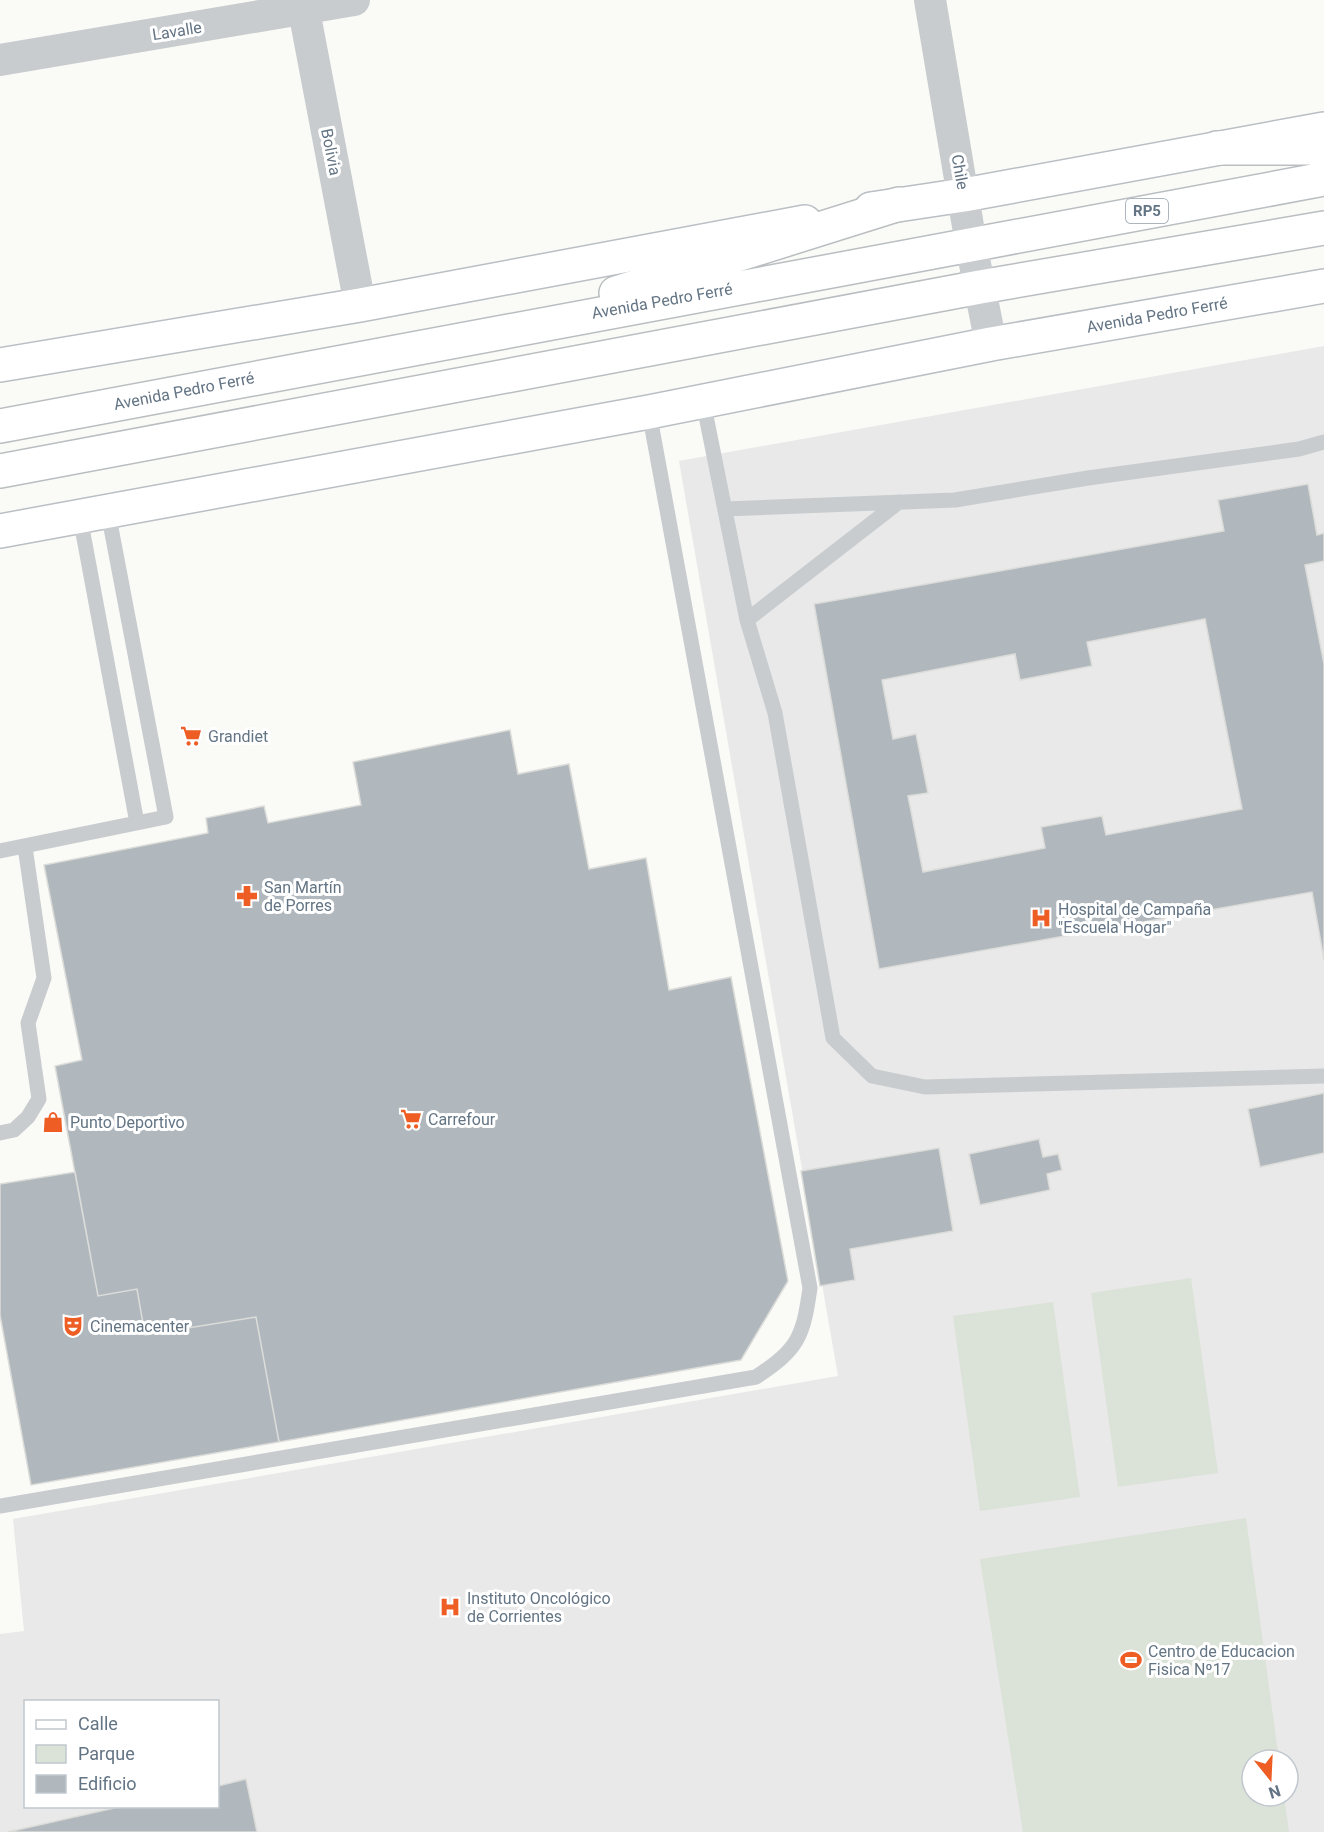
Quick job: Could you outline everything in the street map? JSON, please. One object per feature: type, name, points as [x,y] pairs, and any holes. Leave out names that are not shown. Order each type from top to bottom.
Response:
[{"type":"main road","points":[[0,365],[360,305],[899,204],[964,195],[1324,129]]},
{"type":"main road","points":[[1217,148],[1324,148]]},
{"type":"main road","name":"Avenida Pedro Ferré","points":[[0,426],[509,329],[1324,179]]},
{"type":"main road","points":[[509,329],[674,273],[899,204]]},
{"type":"main road","points":[[0,471],[980,287],[1324,228]]},
{"type":"main road","points":[[1165,256],[1324,242]]},
{"type":"main road","name":"Avenida Pedro Ferré","points":[[0,531],[649,412],[991,344],[1324,286]]},
{"type":"street","name":"Lavalle","points":[[0,60],[303,5],[354,0]]},
{"type":"street","name":"Chile","points":[[930,0],[971,244],[991,344]]},
{"type":"street","name":"Bolivia","points":[[303,5],[360,305]]},
{"type":"lane","points":[[703,401],[747,620],[775,713],[833,1038],[872,1076],[925,1087],[1324,1076]]},
{"type":"lane","points":[[0,1506],[756,1377],[785,1358],[804,1329],[810,1288],[649,412]]},
{"type":"lane","points":[[725,509],[955,500],[1324,442]]},
{"type":"lane","points":[[747,620],[899,502]]},
{"type":"lane","points":[[0,851],[166,817],[94,515]]},
{"type":"lane","points":[[94,515],[137,823]]},
{"type":"lane","points":[[0,1133],[14,1130],[28,1117],[39,1099],[28,1023],[44,978],[25,847]]},
{"type":"shaded area","name":"Hospital de Campaña \"Escuela Hogar\"","points":[[1324,346],[1324,1832],[0,1832],[0,1634],[24,1631],[13,1519],[838,1376],[679,461]]},
{"type":"green space","points":[[1191,1278],[1218,1473],[1118,1487],[1091,1293]]},
{"type":"green space","points":[[1053,1302],[1080,1497],[980,1511],[953,1316]]},
{"type":"green space","name":"Centro de Educacion Fisica Nº17","points":[[1246,1518],[1277,1748],[1240,1748],[1240,1808],[1286,1808],[1289,1832],[1023,1832],[980,1559]]},
{"type":"building","points":[[1308,484],[1317,535],[1324,533],[1324,561],[1305,565],[1324,664],[1324,960],[1312,892],[879,969],[814,604],[1224,531],[1218,500]],"holes":[[[1205,619],[1242,809],[1106,835],[1102,816],[1041,827],[1045,848],[923,872],[908,796],[928,793],[916,734],[893,739],[882,680],[1015,654],[1020,680],[1092,666],[1087,642]]]},
{"type":"building","name":"Carrefour","points":[[510,730],[518,774],[569,764],[589,869],[646,858],[669,990],[731,977],[788,1281],[741,1360],[279,1442],[256,1317],[145,1335],[137,1289],[98,1296],[55,1066],[82,1060],[44,865],[208,833],[206,818],[264,806],[268,823],[361,805],[353,762]]},
{"type":"building","points":[[1324,1093],[1324,1153],[1260,1167],[1248,1109]]},
{"type":"building","points":[[1039,1139],[1043,1157],[1058,1154],[1062,1170],[1047,1174],[1050,1190],[980,1205],[969,1154]]},
{"type":"building","points":[[939,1148],[953,1231],[850,1249],[855,1280],[820,1286],[801,1171]]},
{"type":"building","name":"Cinemacenter","points":[[75,1172],[98,1296],[137,1289],[145,1335],[256,1317],[279,1442],[31,1485],[0,1315],[0,1184]]},
{"type":"building","points":[[246,1779],[257,1832],[8,1832],[114,1808],[219,1808],[219,1786]]},
{"type":"place","name":"Grandiet","points":[[191,736]]},
{"type":"place","name":"San Martín de Porres","points":[[247,896]]},
{"type":"place","name":"Hospital de Campaña \"Escuela Hogar\"","points":[[1041,918]]},
{"type":"place","name":"Carrefour","points":[[411,1119]]},
{"type":"place","name":"Punto Deportivo","points":[[53,1122]]},
{"type":"place","name":"Cinemacenter","points":[[73,1326]]},
{"type":"place","name":"Instituto Oncológico de Corrientes","points":[[450,1607]]},
{"type":"place","name":"Centro de Educacion Fisica Nº17","points":[[1131,1660]]}]
